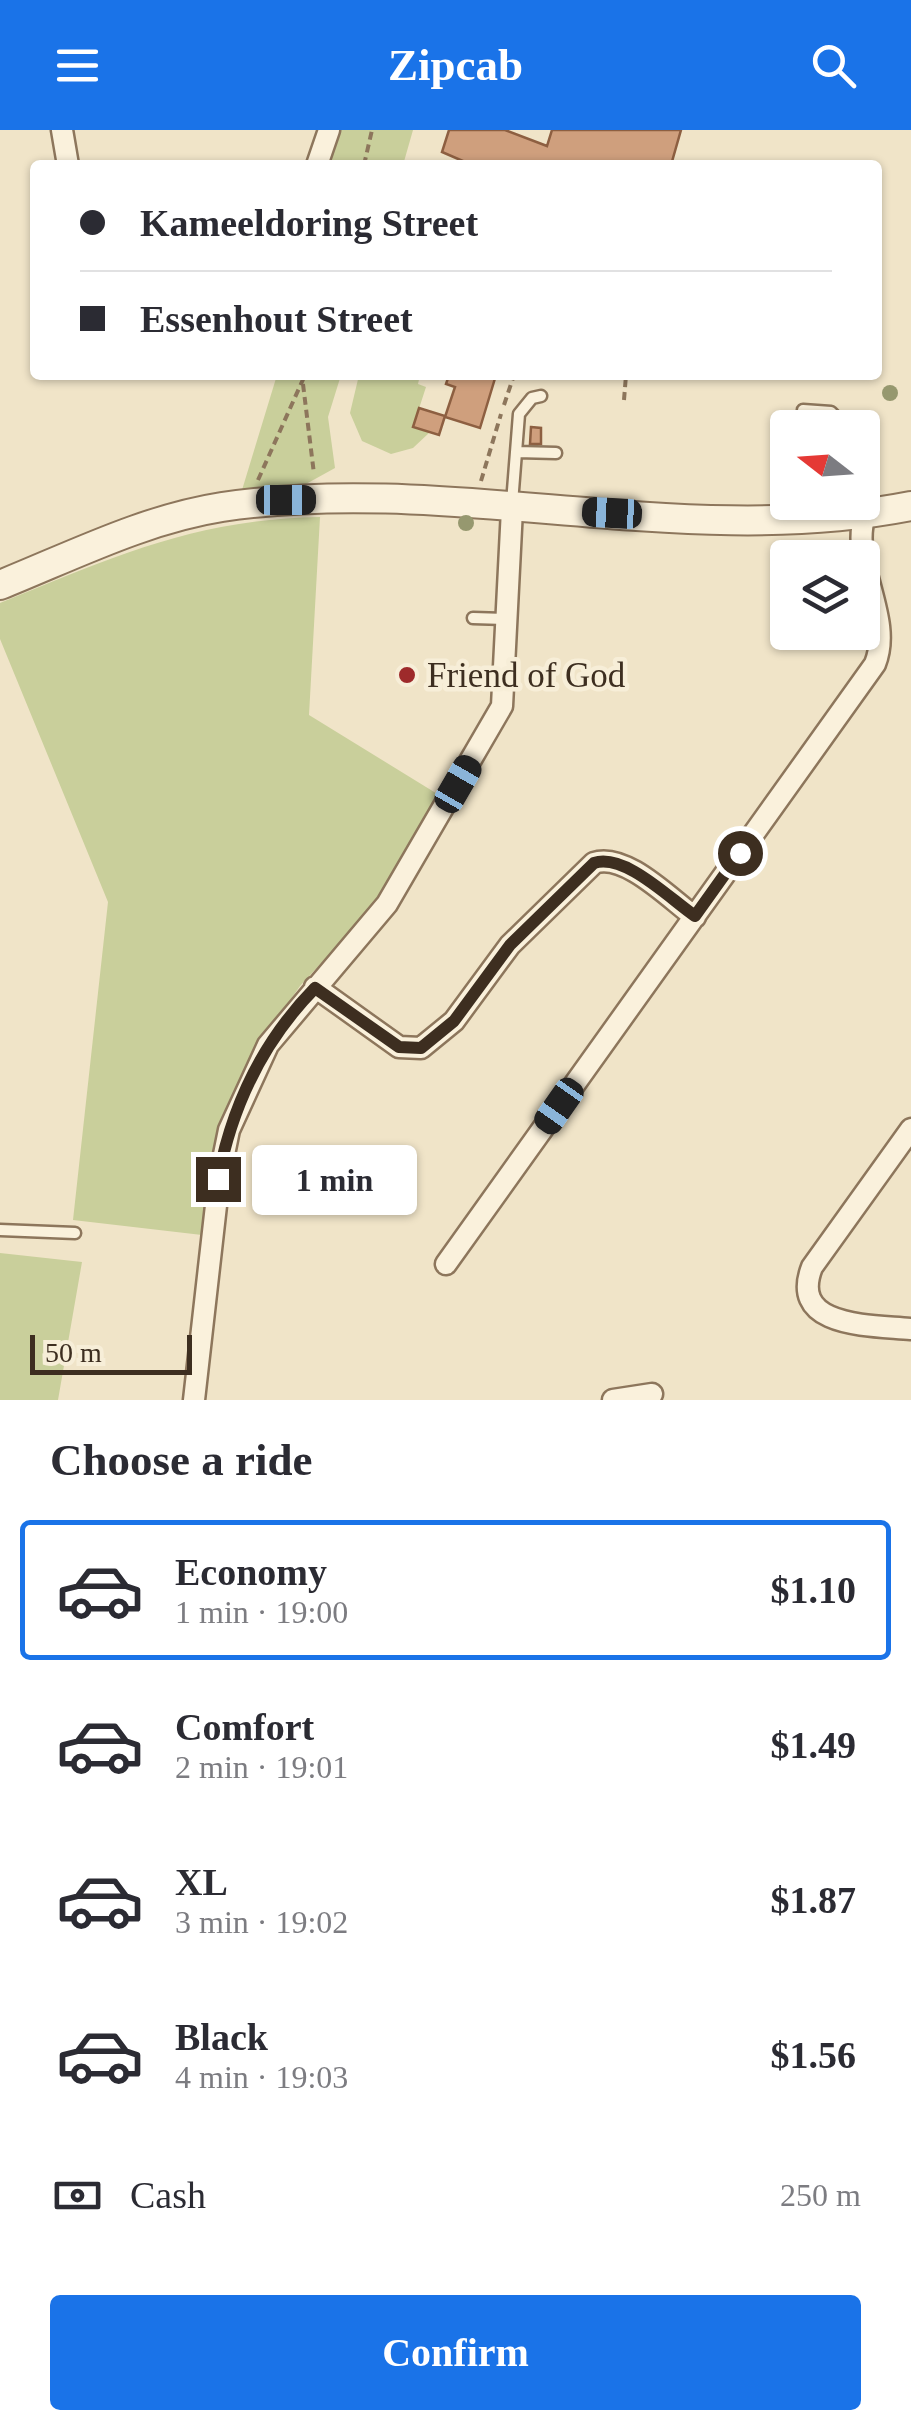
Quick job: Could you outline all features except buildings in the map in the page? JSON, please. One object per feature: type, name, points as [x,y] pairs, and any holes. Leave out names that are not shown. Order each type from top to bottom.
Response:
[{"type":"street","points":[[62,130],[67,160]]},
{"type":"street","points":[[320,160],[329,130]]},
{"type":"street","points":[[0,585],[167,520],[248,504],[318,500],[785,520]]},
{"type":"street","points":[[880,510],[911,506]]},
{"type":"street","points":[[194,1400],[218,1179],[229,1130],[268,1044],[388,904],[502,706],[512,509]]},
{"type":"street","points":[[446,1264],[875,664],[879,640],[861,520]]},
{"type":"street","points":[[315,988],[399,1047],[414,1049],[428,1044],[454,1021],[510,945],[594,863],[605,860],[621,864],[695,916]]},
{"type":"street","points":[[911,1129],[812,1266],[810,1296],[819,1312],[835,1320],[911,1329]]},
{"type":"street","points":[[613,1400],[652,1394]]},
{"type":"lane","points":[[512,509],[520,414],[532,398],[541,396]]},
{"type":"lane","points":[[517,452],[556,454]]},
{"type":"lane","points":[[473,618],[505,619]]},
{"type":"lane","points":[[0,1230],[75,1234]]},
{"type":"path","points":[[365,160],[372,130]]},
{"type":"path","points":[[248,504],[304,380]]},
{"type":"path","points":[[478,506],[482,475],[512,380]]},
{"type":"path","points":[[624,400],[626,380]]},
{"type":"path","points":[[302,384],[318,500]]},
{"type":"green space","points":[[338,130],[413,130],[404,160],[329,160]]},
{"type":"green space","points":[[275,380],[339,380],[328,417],[335,468],[306,484],[242,490]]},
{"type":"green space","points":[[358,380],[419,380],[418,384],[426,387],[413,427],[430,432],[413,448],[391,454],[362,441],[350,413]]},
{"type":"green space","points":[[320,517],[309,715],[439,795],[372,908],[300,986],[247,1062],[213,1153],[202,1235],[73,1220],[108,902],[0,639],[0,603],[118,556],[194,533],[275,519]]},
{"type":"green space","points":[[0,1253],[82,1262],[58,1400],[0,1400]]},
{"type":"place","name":"Friend of God","points":[[407,675]]},
{"type":"route","points":[[218,1179],[229,1130],[256,1066],[283,1024],[315,988],[399,1047],[421,1048],[454,1021],[510,945],[594,863],[605,860],[621,864],[695,916],[740,853]]}]
